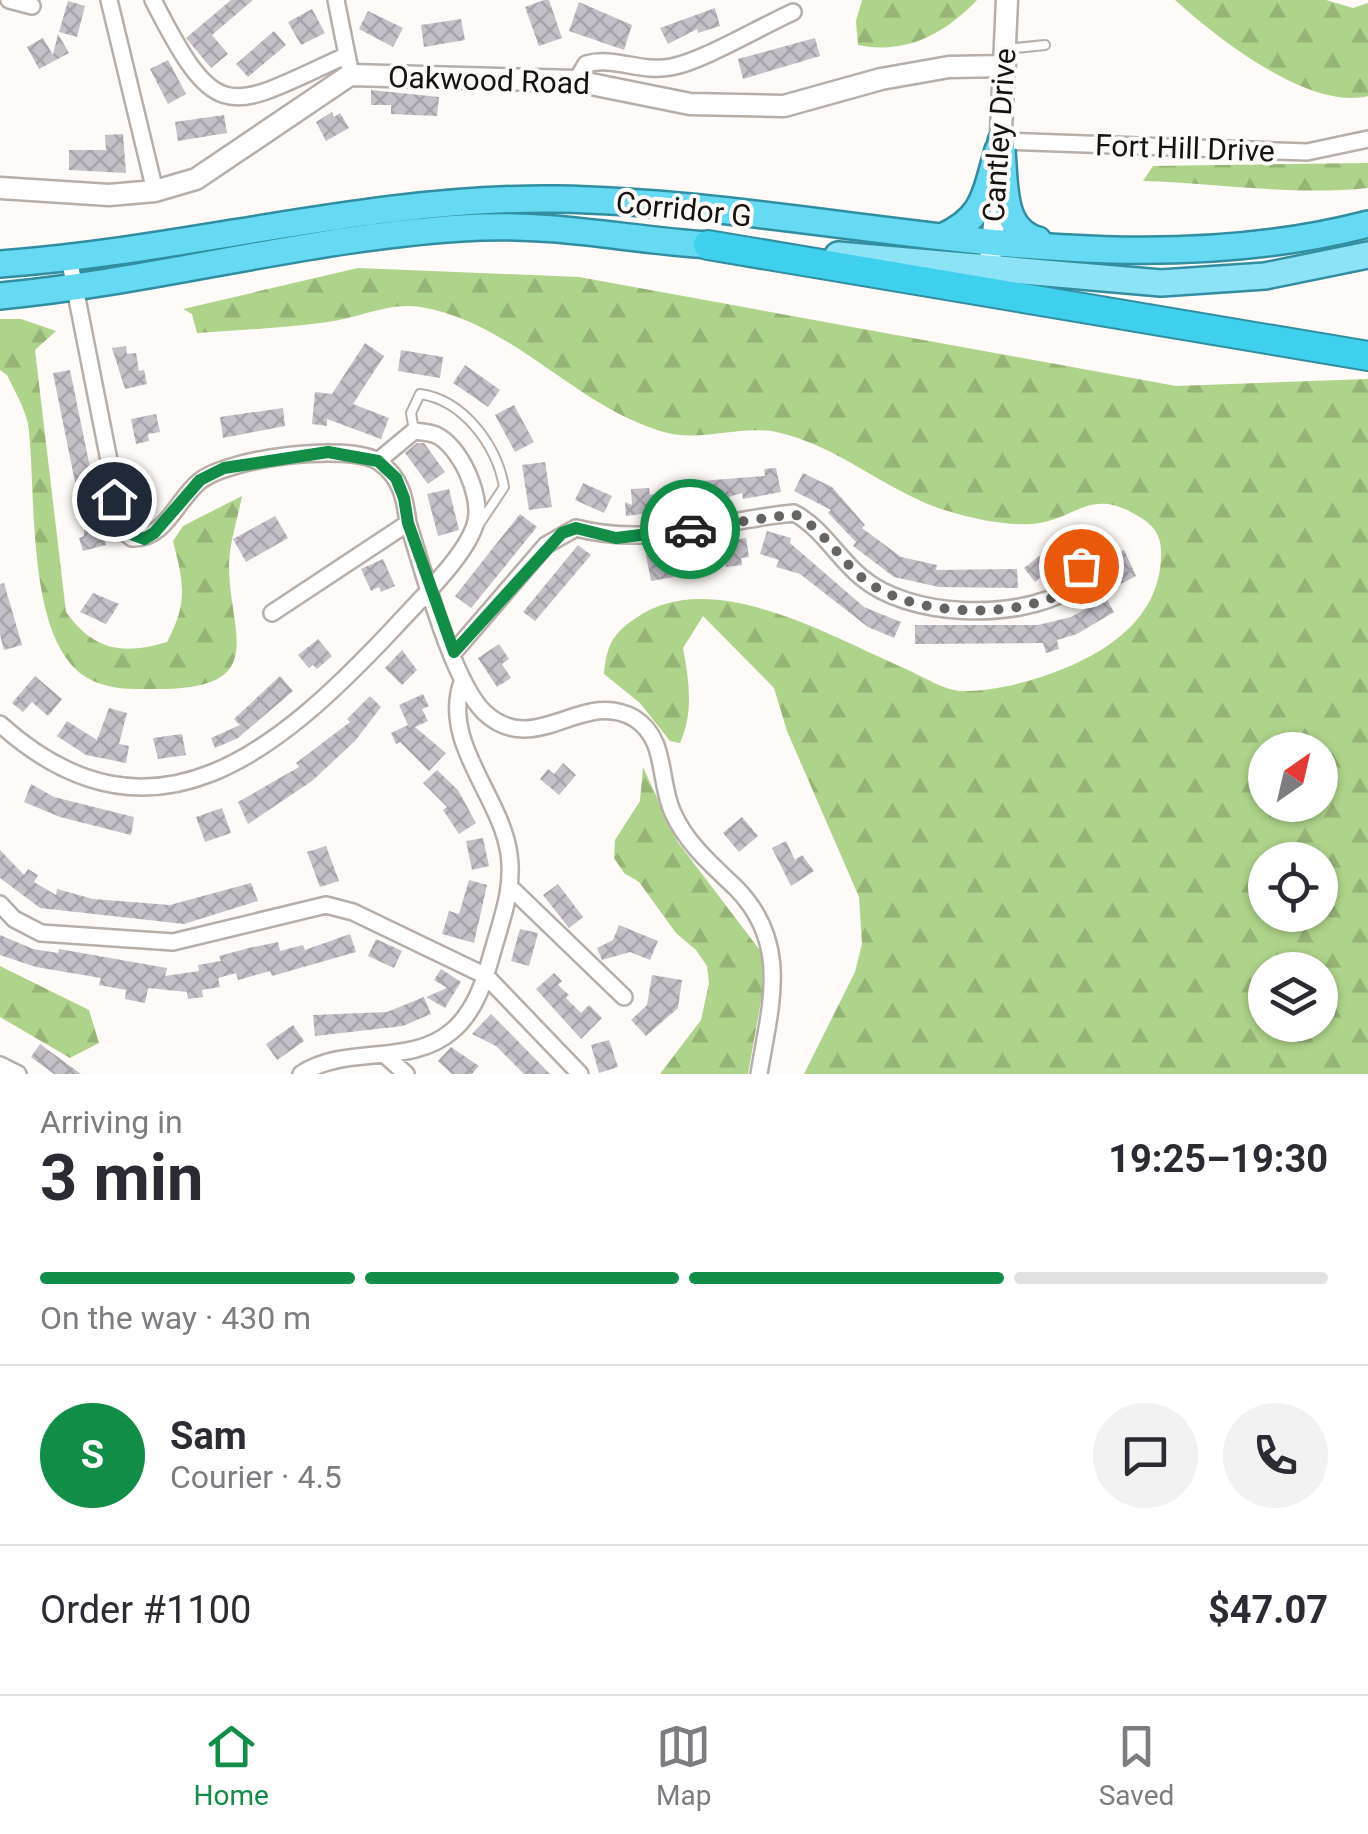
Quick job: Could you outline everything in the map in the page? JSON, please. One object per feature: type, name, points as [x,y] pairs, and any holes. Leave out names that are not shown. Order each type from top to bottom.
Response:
[{"type":"highway","points":[[940,238],[971,221],[982,205],[1000,140]]},
{"type":"highway","points":[[1000,140],[1014,227],[1033,239],[1068,246]]},
{"type":"highway","name":"Corridor G","points":[[0,264],[69,258],[388,208],[553,199],[640,202],[940,238],[1148,252],[1242,247],[1324,236],[1368,224]]},
{"type":"highway","name":"Corridor G","points":[[0,296],[72,289],[422,231],[485,227],[597,231],[708,245]]},
{"type":"highway","points":[[708,245],[1368,356]]},
{"type":"highway","points":[[0,277],[58,271],[69,258]]},
{"type":"main road","points":[[708,245],[1161,283],[1265,276],[1368,255]]},
{"type":"street","points":[[9,0],[32,6]]},
{"type":"street","points":[[110,0],[154,191]]},
{"type":"street","points":[[153,0],[199,78],[214,92],[236,100],[260,96],[349,65],[336,0]]},
{"type":"street","name":"Cantley Drive","points":[[989,270],[1007,0]]},
{"type":"street","points":[[576,81],[586,64],[601,60],[650,69],[674,67],[793,12]]},
{"type":"street","name":"Oakwood Road","points":[[0,188],[57,195],[154,191],[196,179],[349,65],[576,81],[690,104],[784,106],[932,70],[1005,58]]},
{"type":"street","name":"Fort Hill Drive","points":[[1000,140],[1307,152],[1368,138]]},
{"type":"street","points":[[69,258],[118,521],[132,538],[154,533],[200,480],[224,468],[328,452],[378,461],[396,478],[462,682],[484,711],[506,727],[533,731],[604,708],[634,718],[656,741],[670,809],[686,838],[747,900],[762,926],[776,979],[759,1074]]},
{"type":"street","points":[[0,724],[54,764],[89,779],[141,787],[193,780],[269,746],[316,709],[430,589],[470,538],[477,520],[476,499],[459,457],[438,435],[414,431],[378,461]]},
{"type":"street","points":[[454,652],[546,545],[576,528],[630,538],[794,514],[808,520],[864,580],[892,599],[924,608],[1010,607],[1049,601],[1069,590]]},
{"type":"street","points":[[272,612],[408,523]]},
{"type":"street","points":[[301,1074],[347,1057],[421,1048],[451,1032],[470,1010],[486,976],[511,888],[509,850],[462,736],[455,703],[462,682]]},
{"type":"street","points":[[511,888],[624,997]]},
{"type":"street","points":[[0,904],[14,919],[41,932],[173,942],[326,905],[414,939],[486,976],[572,1060],[580,1074]]},
{"type":"street","points":[[384,1055],[406,1074]]},
{"type":"street","points":[[0,1065],[18,1074]]},
{"type":"lane","points":[[1005,58],[1045,45]]},
{"type":"lane","points":[[414,431],[411,413],[420,394],[430,396],[456,410],[483,435],[500,463],[504,487],[470,538]]},
{"type":"green space","points":[[862,0],[977,0],[952,23],[923,39],[875,47],[858,45],[856,21]]},
{"type":"green space","points":[[1175,0],[1326,0],[1353,8],[1368,3],[1368,96],[1344,98],[1292,82],[1239,51]]},
{"type":"green space","points":[[1368,163],[1368,188],[1283,190],[1143,181],[1153,166]]},
{"type":"green space","points":[[358,268],[579,277],[1176,386],[1368,379],[1368,1074],[804,1074],[855,972],[862,944],[859,897],[787,731],[774,688],[703,616],[683,648],[689,708],[680,743],[670,741],[640,703],[604,674],[612,641],[628,624],[666,604],[700,599],[735,602],[808,625],[948,689],[980,690],[1019,683],[1059,671],[1095,654],[1141,615],[1154,591],[1161,564],[1159,538],[1143,519],[1121,508],[1095,504],[1032,524],[984,520],[918,500],[822,448],[781,433],[751,430],[690,435],[660,431],[599,402],[485,329],[421,307],[397,307],[312,324],[197,333],[192,314],[183,309]]},
{"type":"green space","points":[[0,319],[21,319],[56,331],[35,350],[66,612],[87,635],[123,649],[167,642],[182,593],[173,541],[183,526],[242,496],[229,563],[236,652],[231,667],[218,679],[160,689],[113,687],[86,677],[66,658],[52,630],[43,597],[28,424],[7,375],[0,370]]},
{"type":"green space","points":[[643,767],[677,841],[768,961],[748,1074],[660,1074],[701,1020],[709,983],[707,966],[696,950],[676,933],[639,882],[624,873],[614,858],[615,840],[640,801]]},
{"type":"green space","points":[[0,966],[89,1010],[99,1043],[70,1058],[0,1017]]},
{"type":"building","points":[[231,0],[253,0],[212,35],[228,54],[211,68],[186,38]]},
{"type":"building","points":[[549,0],[562,38],[539,46],[525,7]]},
{"type":"building","points":[[68,1],[85,6],[77,37],[59,32]]},
{"type":"building","points":[[579,2],[632,25],[624,50],[569,31]]},
{"type":"building","points":[[715,8],[720,26],[698,33],[697,29],[668,44],[660,28]]},
{"type":"building","points":[[312,9],[325,33],[301,45],[288,22]]},
{"type":"building","points":[[368,11],[403,28],[393,47],[359,29]]},
{"type":"building","points":[[461,19],[465,40],[424,47],[421,25]]},
{"type":"building","points":[[274,31],[286,45],[248,77],[236,64]]},
{"type":"building","points":[[58,34],[69,53],[39,69],[27,47],[43,38],[53,55]]},
{"type":"building","points":[[815,38],[820,56],[743,79],[738,59]]},
{"type":"building","points":[[168,60],[186,94],[168,104],[150,69]]},
{"type":"building","points":[[371,90],[439,97],[437,116],[391,114],[391,105],[371,105]]},
{"type":"building","points":[[332,112],[334,117],[340,113],[349,128],[326,141],[316,122]]},
{"type":"building","points":[[224,115],[227,133],[178,141],[175,122]]},
{"type":"building","points":[[123,134],[126,173],[69,170],[69,150],[106,150],[105,135]]},
{"type":"building","points":[[365,343],[384,356],[353,404],[389,418],[381,439],[327,419],[327,426],[312,424],[315,392],[332,394]]},
{"type":"building","points":[[126,346],[127,354],[136,353],[139,371],[144,370],[147,384],[125,389],[112,348]]},
{"type":"building","points":[[401,350],[443,357],[440,378],[398,371]]},
{"type":"building","points":[[465,365],[500,390],[488,407],[453,383]]},
{"type":"building","points":[[70,370],[106,545],[83,551],[79,538],[84,536],[84,527],[53,373]]},
{"type":"building","points":[[514,405],[534,442],[515,452],[495,415]]},
{"type":"building","points":[[283,408],[285,426],[223,438],[220,417]]},
{"type":"building","points":[[156,414],[160,432],[148,434],[149,441],[136,444],[131,419]]},
{"type":"building","points":[[417,443],[424,443],[445,472],[428,484],[405,453]]},
{"type":"building","points":[[545,462],[552,507],[529,510],[522,465]]},
{"type":"building","points":[[776,468],[781,492],[743,499],[742,493],[696,507],[626,516],[625,502],[632,505],[631,489],[649,488],[650,495],[702,487],[701,481],[765,476],[764,469]]},
{"type":"building","points":[[803,473],[832,487],[865,525],[862,528],[901,557],[937,565],[936,570],[1017,569],[1018,588],[939,587],[894,577],[853,546],[856,542],[828,513],[831,510],[794,491]]},
{"type":"building","points":[[583,483],[612,496],[604,513],[575,500]]},
{"type":"building","points":[[449,489],[459,530],[438,536],[427,494]]},
{"type":"building","points":[[520,514],[537,527],[471,608],[455,596]]},
{"type":"building","points":[[275,516],[288,538],[246,562],[233,539]]},
{"type":"building","points":[[767,531],[791,538],[790,543],[864,607],[901,622],[894,638],[868,627],[800,574],[776,567],[779,560],[760,554]]},
{"type":"building","points":[[1067,531],[1100,534],[1098,552],[1065,549]]},
{"type":"building","points":[[746,538],[749,557],[741,558],[742,565],[726,567],[725,560],[673,570],[674,577],[651,581],[646,555]]},
{"type":"building","points":[[578,545],[591,555],[535,621],[523,612]]},
{"type":"building","points":[[1052,546],[1062,559],[1035,582],[1024,568]]},
{"type":"building","points":[[1124,550],[1136,576],[1117,586],[1104,560]]},
{"type":"building","points":[[383,559],[395,586],[381,592],[379,587],[371,591],[361,569]]},
{"type":"building","points":[[4,583],[22,645],[4,650],[0,635],[0,584]]},
{"type":"building","points":[[93,593],[119,604],[106,624],[80,612]]},
{"type":"building","points":[[1106,598],[1114,612],[1077,634],[1057,640],[1059,649],[1046,653],[1043,643],[915,644],[915,625],[1038,625],[1071,617]]},
{"type":"building","points":[[318,639],[332,656],[317,669],[313,665],[309,668],[298,655]]},
{"type":"building","points":[[499,644],[509,659],[502,664],[511,678],[497,687],[478,658]]},
{"type":"building","points":[[402,650],[417,670],[402,685],[385,668]]},
{"type":"building","points":[[35,676],[62,699],[48,716],[32,702],[23,712],[12,703]]},
{"type":"building","points":[[280,676],[293,691],[238,738],[215,748],[211,738],[240,725],[234,719]]},
{"type":"building","points":[[423,694],[429,706],[422,709],[428,721],[415,727],[446,753],[429,771],[400,742],[396,744],[391,733],[408,725],[399,705]]},
{"type":"building","points":[[370,696],[381,707],[355,741],[312,781],[248,824],[238,802],[299,767],[296,763],[350,722],[347,719]]},
{"type":"building","points":[[109,708],[127,713],[119,744],[129,746],[126,763],[86,755],[57,736],[67,721],[97,740]]},
{"type":"building","points":[[182,734],[186,755],[158,759],[153,738]]},
{"type":"building","points":[[563,763],[576,775],[559,795],[540,779],[548,769],[554,774]]},
{"type":"building","points":[[437,770],[458,790],[476,823],[459,834],[443,810],[447,807],[423,783]]},
{"type":"building","points":[[31,784],[54,797],[134,817],[131,835],[60,817],[24,802]]},
{"type":"building","points":[[222,808],[231,833],[205,842],[196,817]]},
{"type":"building","points":[[742,817],[758,836],[739,852],[723,833]]},
{"type":"building","points":[[483,838],[489,866],[472,870],[466,841]]},
{"type":"building","points":[[786,841],[795,860],[802,855],[814,871],[791,886],[772,848]]},
{"type":"building","points":[[326,846],[339,881],[320,887],[307,852]]},
{"type":"building","points":[[0,850],[24,875],[28,869],[38,875],[34,882],[56,895],[57,889],[93,899],[170,905],[251,883],[258,901],[184,924],[40,908],[0,878]]},
{"type":"building","points":[[469,880],[487,885],[474,943],[442,934],[449,911],[459,914]]},
{"type":"building","points":[[558,884],[583,917],[569,928],[543,895]]},
{"type":"building","points":[[619,925],[658,941],[650,960],[630,952],[602,960],[597,948],[613,940]]},
{"type":"building","points":[[520,929],[538,933],[529,966],[511,961]]},
{"type":"building","points":[[350,934],[356,952],[272,976],[270,971],[238,980],[236,973],[218,978],[220,987],[202,990],[203,997],[188,999],[187,992],[148,988],[145,1003],[125,999],[126,990],[99,985],[101,978],[36,967],[0,955],[0,935],[33,949],[58,953],[59,949],[167,968],[165,976],[199,971],[198,965],[221,961],[219,956],[249,948],[278,942],[280,951],[303,945],[305,950]]},
{"type":"building","points":[[376,939],[402,951],[394,968],[368,956]]},
{"type":"building","points":[[441,969],[461,982],[445,1008],[426,997],[447,988],[434,980]]},
{"type":"building","points":[[554,973],[562,981],[558,985],[569,995],[566,998],[581,1013],[589,1005],[602,1018],[581,1039],[536,989]]},
{"type":"building","points":[[652,975],[682,980],[678,1008],[646,1036],[631,1020],[647,1005]]},
{"type":"building","points":[[424,997],[431,1014],[403,1026],[315,1036],[313,1015],[387,1012]]},
{"type":"building","points":[[491,1014],[550,1074],[524,1074],[496,1046],[472,1034]]},
{"type":"building","points":[[293,1025],[304,1041],[277,1060],[266,1044]]},
{"type":"building","points":[[609,1040],[618,1067],[599,1073],[591,1045]]},
{"type":"building","points":[[40,1044],[81,1074],[54,1074],[31,1057]]},
{"type":"building","points":[[451,1047],[479,1066],[472,1074],[452,1074],[438,1061]]},
{"type":"way so far","points":[[690,529],[794,514],[808,520],[834,553],[864,580],[892,599],[924,608],[1010,607],[1049,601],[1069,590],[1068,572],[1081,566]]},
{"type":"route","points":[[114,499],[123,531],[132,538],[144,539],[163,524],[200,480],[224,468],[328,452],[378,461],[396,478],[404,498],[408,523],[454,652],[546,545],[562,533],[576,528],[616,538],[690,529]]}]
